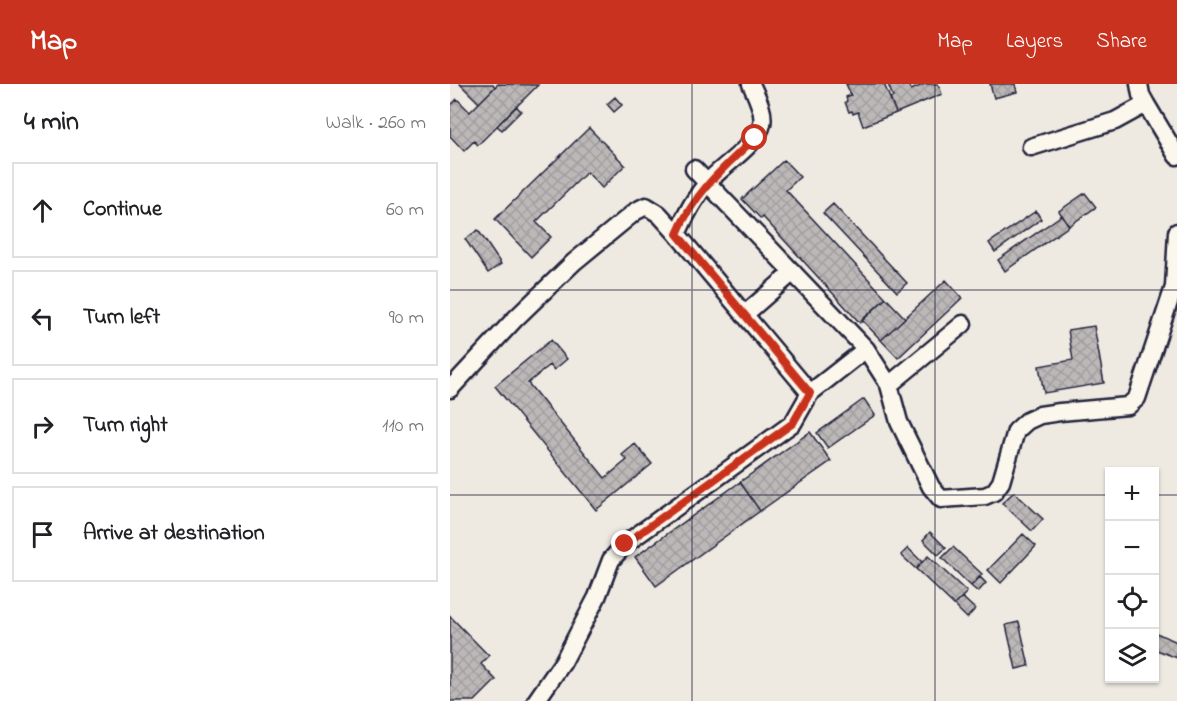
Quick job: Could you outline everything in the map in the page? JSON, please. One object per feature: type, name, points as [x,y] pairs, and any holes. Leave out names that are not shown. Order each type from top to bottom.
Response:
[{"type":"street","points":[[677,234],[684,218],[708,183],[755,138],[763,123],[751,84]]},
{"type":"street","points":[[1139,84],[1141,95],[1177,156]]},
{"type":"street","points":[[1031,147],[1115,121],[1146,104]]},
{"type":"street","points":[[694,169],[866,349],[889,385],[899,422],[932,487],[941,499],[985,496],[994,492],[1000,482],[1016,431],[1027,421],[1060,412],[1128,406],[1137,398],[1174,287],[1177,232]]},
{"type":"street","points":[[450,389],[514,320],[574,262],[636,211],[646,206],[659,214],[677,234],[810,393]]},
{"type":"street","points":[[744,315],[793,272]]},
{"type":"street","points":[[889,385],[963,324]]},
{"type":"street","points":[[536,701],[563,662],[597,597],[611,560],[625,544],[793,423],[810,393],[866,349]]},
{"type":"building","points":[[460,84],[493,84],[495,87],[479,103]]},
{"type":"building","points":[[498,84],[538,85],[478,145],[474,141],[464,151],[450,136],[450,106],[457,99],[470,112]]},
{"type":"building","points":[[846,84],[884,84],[896,113],[863,126],[858,112],[853,114],[852,111],[849,112],[845,102],[846,97],[851,95]]},
{"type":"building","points":[[888,84],[908,84],[911,90],[925,84],[938,84],[942,94],[896,113]]},
{"type":"building","points":[[990,84],[1015,84],[1017,92],[994,98]]},
{"type":"building","points":[[615,97],[622,105],[614,112],[607,104]]},
{"type":"building","points":[[516,106],[521,111],[502,130],[497,126]]},
{"type":"building","points":[[589,128],[625,165],[602,188],[587,172],[536,222],[551,237],[531,257],[495,219]]},
{"type":"building","points":[[784,160],[800,177],[786,190],[886,298],[860,323],[763,217],[761,219],[742,199]]},
{"type":"building","points":[[1085,193],[1096,207],[1069,226],[1059,211]]},
{"type":"building","points":[[833,204],[907,283],[897,292],[823,213]]},
{"type":"building","points":[[1036,211],[1041,219],[995,252],[989,243]]},
{"type":"building","points":[[1062,215],[1069,226],[1005,271],[998,260]]},
{"type":"building","points":[[478,230],[501,264],[488,273],[465,239]]},
{"type":"building","points":[[946,280],[962,298],[898,358],[881,340]]},
{"type":"building","points":[[886,298],[905,318],[881,340],[862,320]]},
{"type":"building","points":[[1094,326],[1104,383],[1044,393],[1039,366],[1073,360],[1068,330]]},
{"type":"building","points":[[551,340],[567,359],[554,370],[550,365],[528,383],[605,478],[627,460],[622,455],[635,444],[652,464],[596,510],[495,386]]},
{"type":"building","points":[[864,399],[875,415],[828,448],[817,433]]},
{"type":"building","points":[[810,432],[831,461],[760,511],[740,482]]},
{"type":"building","points":[[740,482],[760,511],[656,586],[635,557]]},
{"type":"building","points":[[1014,492],[1043,519],[1032,531],[1002,503]]},
{"type":"building","points":[[930,532],[946,548],[938,555],[923,540]]},
{"type":"building","points":[[1023,534],[1036,546],[1001,583],[988,570]]},
{"type":"building","points":[[953,547],[982,574],[971,586],[942,558]]},
{"type":"building","points":[[908,548],[922,562],[916,569],[901,555]]},
{"type":"building","points":[[928,556],[967,592],[954,605],[916,569]]},
{"type":"building","points":[[980,577],[986,583],[978,592],[971,586]]},
{"type":"building","points":[[962,597],[975,609],[967,618],[954,605]]},
{"type":"building","points":[[450,616],[489,656],[481,664],[496,680],[475,701],[450,701]]},
{"type":"building","points":[[1019,622],[1029,666],[1016,669],[1006,625]]},
{"type":"building","points":[[1159,634],[1177,642],[1177,658],[1159,651]]},
{"type":"route","points":[[625,544],[793,423],[810,393],[677,234],[684,218],[708,183],[755,138]]}]
